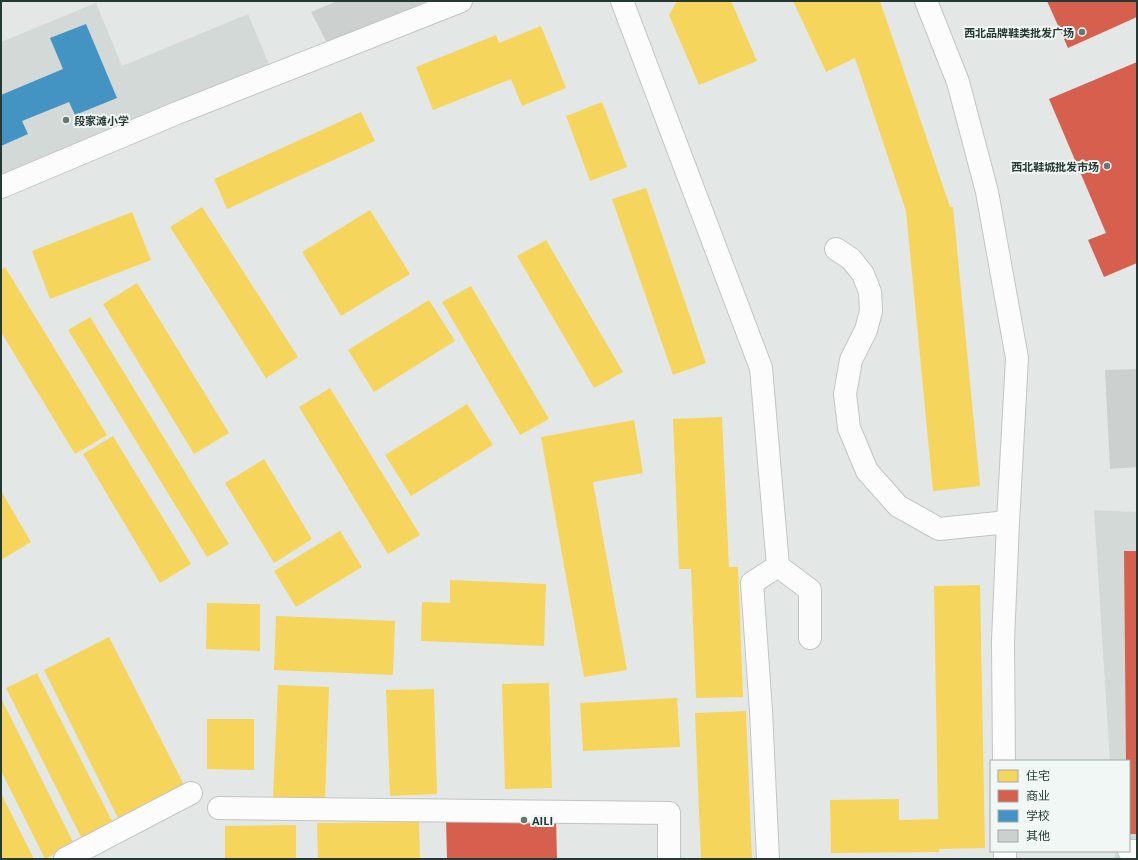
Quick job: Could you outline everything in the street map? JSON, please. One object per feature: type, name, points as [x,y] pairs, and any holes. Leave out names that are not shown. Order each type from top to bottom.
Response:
[{"type":"street","points":[[1,187],[177,113],[461,1]]},
{"type":"street","points":[[622,1],[762,368],[778,566],[810,590],[810,638]]},
{"type":"street","points":[[926,1],[958,82],[986,192],[1017,358],[1003,641],[1004,760]]},
{"type":"street","points":[[836,249],[851,259],[863,274],[870,292],[871,311],[866,330],[851,360],[845,394],[849,428],[867,471],[898,506],[939,529],[1008,522]]},
{"type":"street","points":[[768,859],[761,711],[752,583],[778,566]]},
{"type":"street","points":[[65,859],[191,793]]},
{"type":"street","points":[[219,808],[669,814],[669,859]]},
{"type":"shaded area","name":"段家滩小学","points":[[96,3],[122,66],[248,14],[269,64],[1,175],[1,42]]},
{"type":"shaded area","points":[[1094,510],[1137,512],[1137,859],[1115,859],[1115,852],[1130,852],[1130,760],[1110,760]]},
{"type":"building: 住宅","points":[[677,1],[731,1],[757,61],[699,85],[669,15]]},
{"type":"building: 住宅","points":[[793,1],[880,1],[950,207],[953,207],[980,486],[933,491],[906,211],[855,58],[826,72]]},
{"type":"building: 住宅","points":[[541,26],[566,88],[522,106],[511,79],[433,110],[416,67],[496,35],[499,43]]},
{"type":"building: 住宅","points":[[602,102],[627,167],[590,181],[566,116]]},
{"type":"building: 住宅","points":[[361,112],[375,141],[227,209],[214,179]]},
{"type":"building: 住宅","points":[[646,188],[706,363],[673,375],[612,199]]},
{"type":"building: 住宅","points":[[202,207],[298,357],[266,378],[170,227]]},
{"type":"building: 住宅","points":[[370,210],[410,274],[341,316],[302,252]]},
{"type":"building: 住宅","points":[[132,212],[151,260],[50,299],[32,251]]},
{"type":"building: 住宅","points":[[546,240],[623,372],[594,388],[517,256]]},
{"type":"building: 住宅","points":[[5,267],[107,435],[75,454],[1,332],[1,270]]},
{"type":"building: 住宅","points":[[137,283],[229,433],[194,454],[103,304]]},
{"type":"building: 住宅","points":[[471,286],[549,419],[520,435],[442,302]]},
{"type":"building: 住宅","points":[[429,300],[455,341],[374,392],[348,350]]},
{"type":"building: 住宅","points":[[90,317],[229,544],[207,557],[68,330]]},
{"type":"building: 住宅","points":[[330,388],[420,535],[388,554],[299,407]]},
{"type":"building: 住宅","points":[[467,404],[493,445],[411,496],[385,455]]},
{"type":"building: 住宅","points":[[722,417],[729,567],[738,567],[743,697],[696,698],[691,569],[679,569],[673,419]]},
{"type":"building: 住宅","points":[[634,420],[643,473],[593,482],[627,670],[584,677],[541,437]]},
{"type":"building: 住宅","points":[[113,436],[191,564],[160,583],[83,454]]},
{"type":"building: 住宅","points":[[264,459],[312,539],[274,563],[225,483]]},
{"type":"building: 住宅","points":[[1,491],[31,542],[1,560]]},
{"type":"building: 住宅","points":[[340,531],[362,567],[296,607],[274,571]]},
{"type":"building: 住宅","points":[[450,580],[546,584],[544,646],[421,641],[422,602],[450,603]]},
{"type":"building: 住宅","points":[[980,585],[985,848],[939,849],[939,852],[831,853],[830,800],[899,799],[899,820],[938,819],[934,586]]},
{"type":"building: 住宅","points":[[207,603],[260,604],[260,651],[206,649]]},
{"type":"building: 住宅","points":[[276,616],[395,621],[393,675],[274,670]]},
{"type":"building: 住宅","points":[[109,637],[185,787],[119,820],[44,670]]},
{"type":"building: 住宅","points":[[37,673],[113,823],[82,839],[6,688]]},
{"type":"building: 住宅","points":[[549,683],[552,788],[505,789],[502,684]]},
{"type":"building: 住宅","points":[[278,685],[329,687],[325,799],[273,797]]},
{"type":"building: 住宅","points":[[434,689],[437,794],[390,796],[386,690]]},
{"type":"building: 住宅","points":[[1,698],[74,844],[45,859],[1,771]]},
{"type":"building: 住宅","points":[[677,698],[680,747],[583,751],[580,703]]},
{"type":"building: 住宅","points":[[746,711],[752,859],[701,859],[695,713]]},
{"type":"building: 住宅","points":[[207,719],[254,719],[254,770],[207,769]]},
{"type":"building: 住宅","points":[[1,793],[34,859],[1,859]]},
{"type":"building: 住宅","points":[[419,822],[420,859],[318,859],[317,823]]},
{"type":"building: 住宅","points":[[296,825],[296,859],[225,859],[225,826]]},
{"type":"building: 商业","name":"西北品牌鞋类批发广场","points":[[1047,1],[1137,1],[1137,17],[1068,48]]},
{"type":"building: 商业","name":"西北鞋城批发市场","points":[[1137,62],[1137,263],[1104,277],[1088,240],[1106,233],[1049,99]]},
{"type":"building: 商业","points":[[1124,551],[1137,551],[1137,834],[1130,834],[1130,760],[1126,760]]},
{"type":"building: 商业","points":[[556,818],[557,859],[447,859],[446,819]]},
{"type":"building: 学校","points":[[86,24],[117,98],[75,115],[69,102],[22,121],[28,134],[1,146],[1,95],[63,69],[50,38]]},
{"type":"building: 其他","points":[[337,1],[429,1],[327,43],[311,12]]},
{"type":"building: 其他","points":[[1137,369],[1137,467],[1110,469],[1105,370]]},
{"type":"place","name":"西北品牌鞋类批发广场","points":[[1082,32]]},
{"type":"place","name":"段家滩小学","points":[[66,120]]},
{"type":"place","name":"西北鞋城批发市场","points":[[1107,166]]},
{"type":"place","name":"AILI","points":[[524,820]]}]
